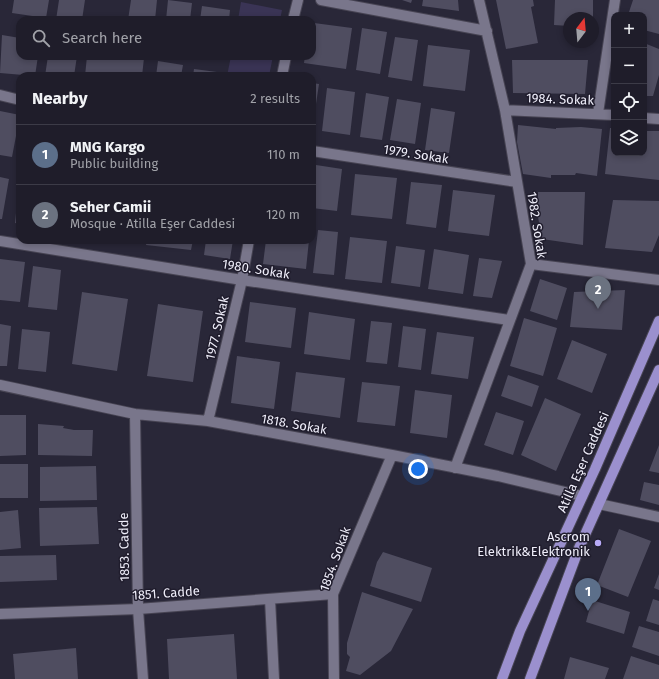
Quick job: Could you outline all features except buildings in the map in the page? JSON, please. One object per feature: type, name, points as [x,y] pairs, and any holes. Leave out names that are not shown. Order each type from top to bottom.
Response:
[{"type":"main road","name":"Atilla Eşer Caddesi","points":[[502,679],[520,631],[582,496],[659,321]]},
{"type":"main road","points":[[530,679],[579,548],[659,370]]},
{"type":"street","points":[[294,16],[298,0]]},
{"type":"street","points":[[321,0],[487,31]]},
{"type":"street","name":"1982. Sokak","points":[[455,468],[531,264],[505,110],[479,0]]},
{"type":"street","points":[[598,113],[615,0]]},
{"type":"street","points":[[283,72],[285,60]]},
{"type":"street","points":[[0,95],[16,99]]},
{"type":"street","name":"1984. Sokak","points":[[505,110],[611,115]]},
{"type":"street","points":[[647,118],[659,119]]},
{"type":"street","name":"1979. Sokak","points":[[316,152],[517,182]]},
{"type":"street","name":"1980. Sokak","points":[[0,241],[16,244]]},
{"type":"street","name":"1980. Sokak","points":[[19,244],[242,280],[509,320]]},
{"type":"street","name":"1977. Sokak","points":[[208,421],[242,280],[248,244]]},
{"type":"street","points":[[531,264],[659,280]]},
{"type":"street","name":"1818. Sokak","points":[[0,385],[135,414],[208,421],[392,455],[582,496]]},
{"type":"street","name":"1853. Cadde","points":[[135,414],[138,609],[143,679]]},
{"type":"street","name":"1854. Sokak","points":[[334,679],[333,594],[392,455]]},
{"type":"street","points":[[599,504],[659,517]]},
{"type":"street","name":"1851. Cadde","points":[[0,614],[138,609],[333,594]]},
{"type":"street","points":[[270,599],[274,679]]},
{"type":"shaded area","points":[[241,2],[282,10],[281,16],[239,16]]},
{"type":"shaded area","points":[[230,60],[272,60],[270,72],[228,72]]},
{"type":"place","name":"Seher Camii","points":[[598,309]]},
{"type":"place","name":"Ascrom Elektrik&Elektronik","points":[[598,543]]},
{"type":"place","name":"MNG Kargo","points":[[588,611]]}]
